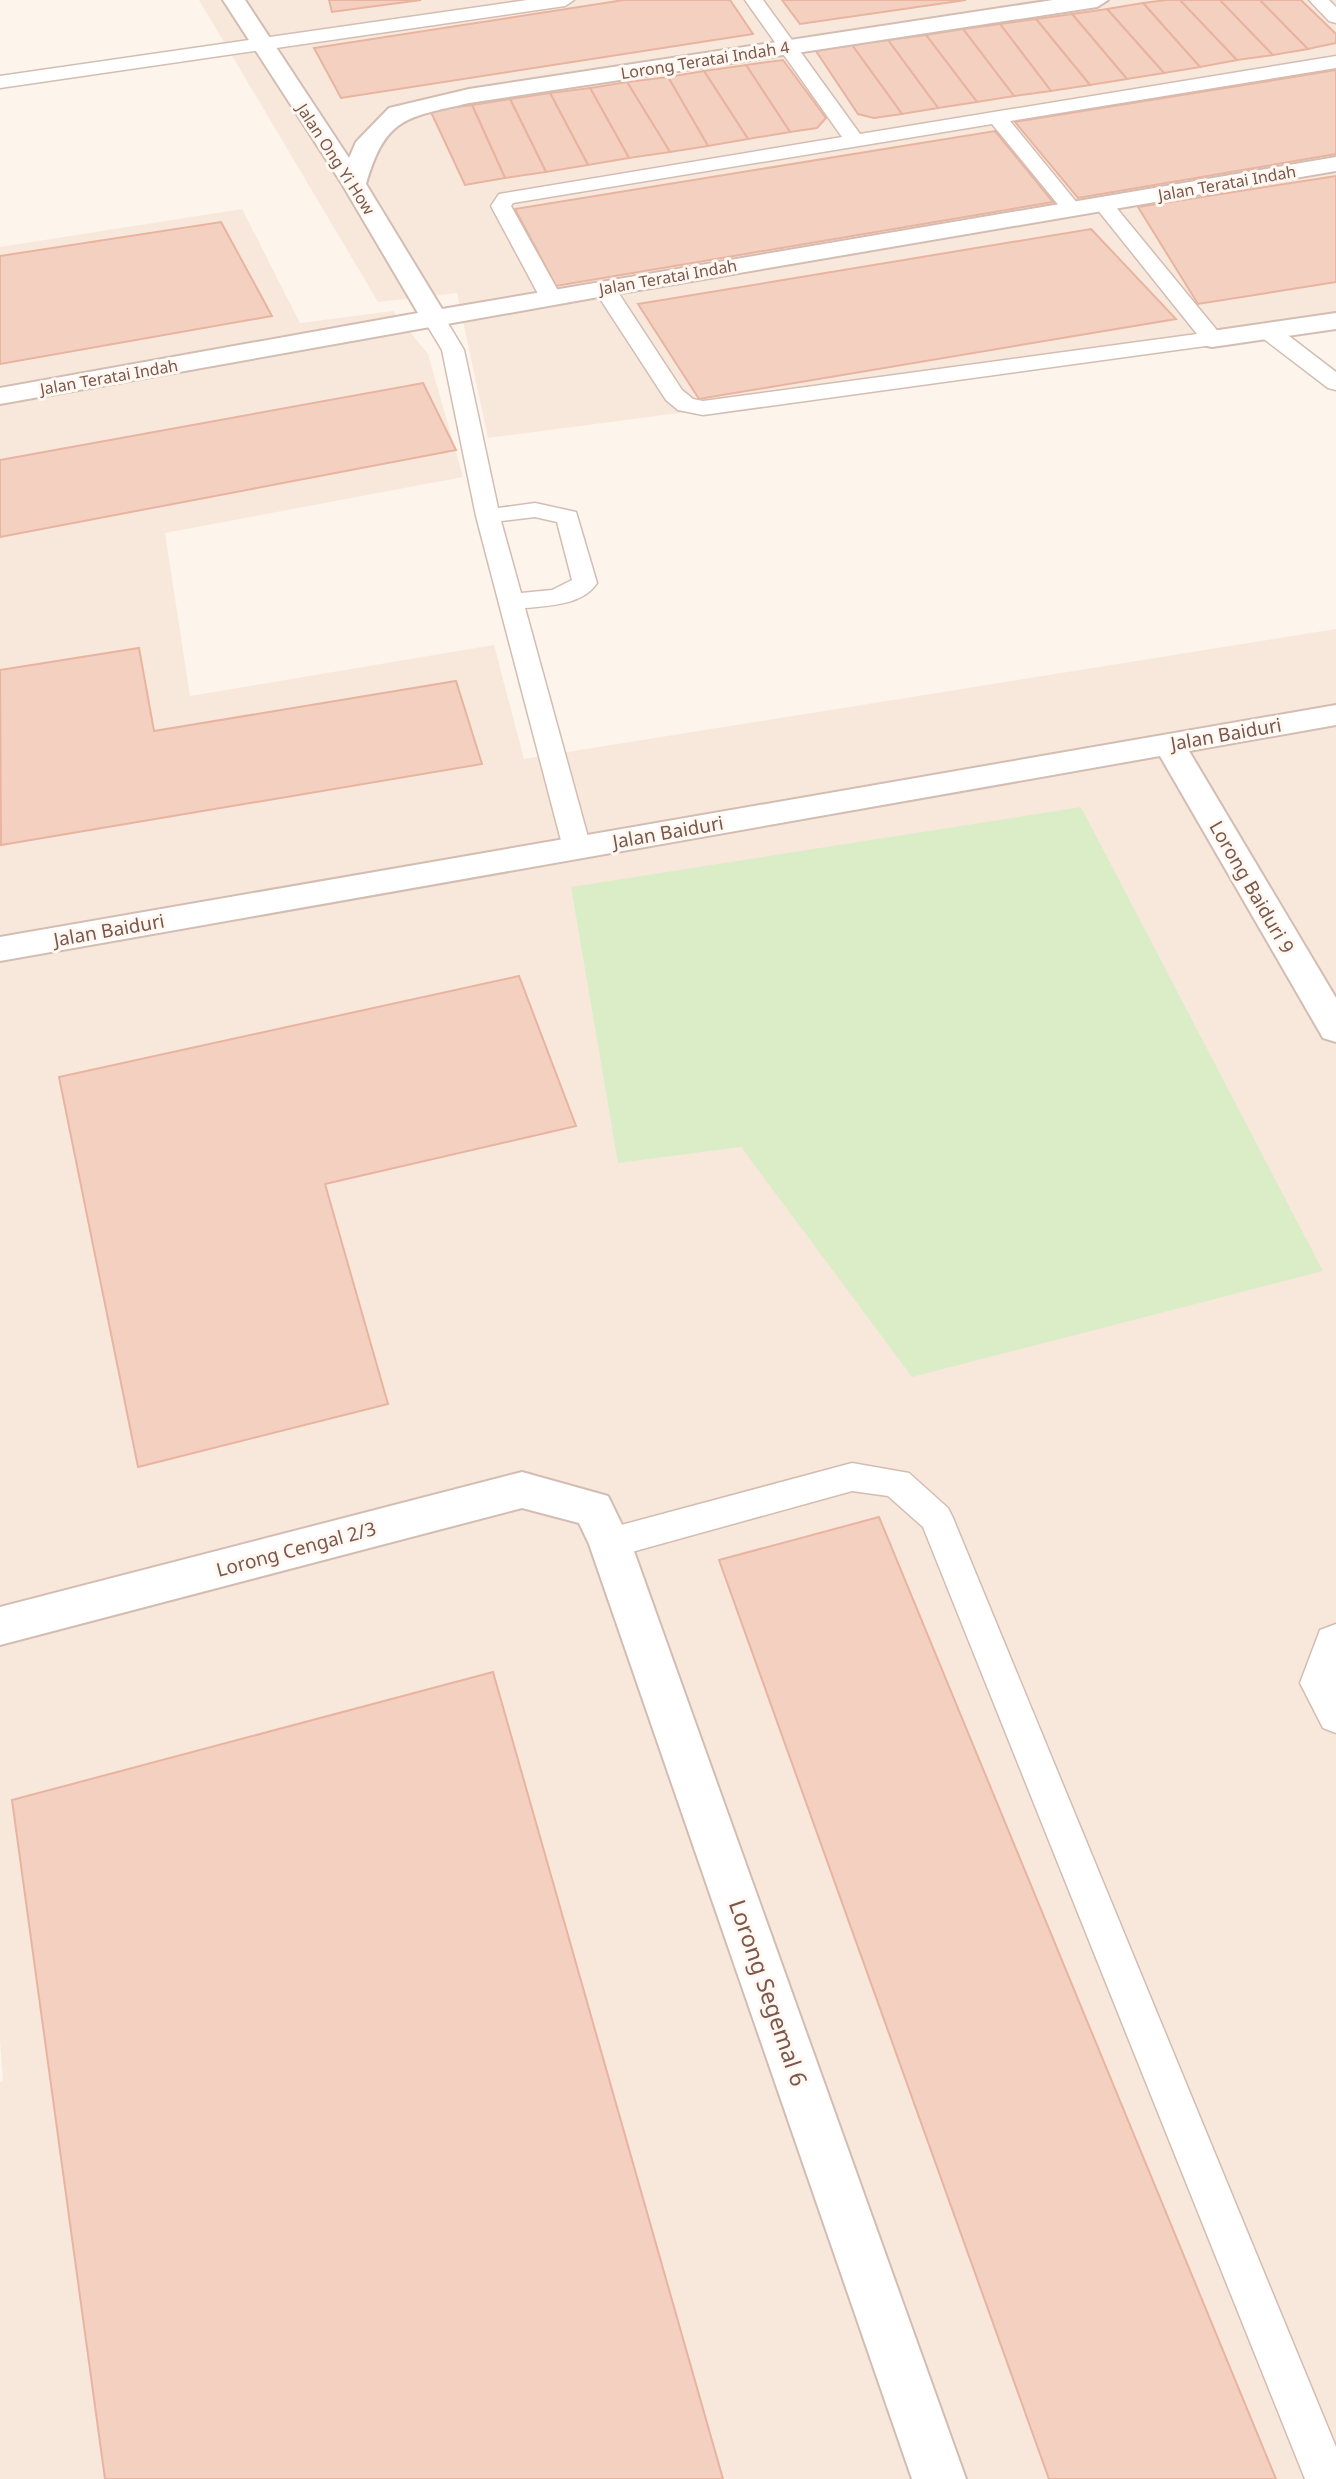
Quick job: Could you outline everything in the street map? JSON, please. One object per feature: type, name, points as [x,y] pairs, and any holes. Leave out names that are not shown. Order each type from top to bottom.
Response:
[{"type":"street","name":"Jalan Ong Yi How","points":[[234,0],[354,184],[435,320]]},
{"type":"street","name":"Lorong Teratai Indah 4","points":[[354,184],[365,147],[397,113],[469,96],[1097,0]]},
{"type":"street","name":"Jalan Teratai Indah","points":[[0,396],[604,288],[1336,164]]},
{"type":"street","points":[[1212,339],[1336,321]]},
{"type":"street","name":"Jalan Baiduri","points":[[0,949],[1336,715]]},
{"type":"street","name":"Lorong Baiduri 9","points":[[1168,744],[1336,1029]]},
{"type":"street","name":"Lorong Cengal 2/3","points":[[0,1626],[522,1490],[601,1526]]},
{"type":"street","name":"Lorong Segemal 6","points":[[601,1526],[939,2479]]},
{"type":"lane","points":[[0,82],[263,46],[565,0]]},
{"type":"lane","points":[[754,0],[854,141]]},
{"type":"lane","points":[[1318,0],[1336,17]]},
{"type":"lane","points":[[551,298],[501,206],[506,198],[1336,62]]},
{"type":"lane","points":[[998,118],[1072,209]]},
{"type":"lane","points":[[1103,204],[1212,339]]},
{"type":"lane","points":[[604,288],[674,395],[686,405],[703,408],[1212,339]]},
{"type":"lane","points":[[435,320],[453,350],[488,516],[577,848]]},
{"type":"lane","points":[[1268,331],[1336,383]]},
{"type":"lane","points":[[488,516],[535,510],[568,517],[586,583],[558,597],[510,602]]},
{"type":"lane","points":[[601,1526],[852,1477],[897,1483],[936,1518],[1328,2479]]},
{"type":"lane","points":[[1336,1640],[1333,1641],[1318,1683],[1336,1716]]},
{"type":"shaded area","points":[[199,0],[1336,0],[1336,327],[488,438],[457,293],[378,302]]},
{"type":"shaded area","points":[[242,209],[300,323],[393,311],[428,354],[463,477],[165,533],[190,696],[494,645],[524,759],[1336,629],[1336,2479],[0,2479],[0,2082],[3,2081],[0,2040],[0,247]]},
{"type":"green space","points":[[1081,807],[1323,1271],[912,1377],[741,1147],[618,1163],[571,887]]},
{"type":"building","points":[[329,0],[421,0],[332,12]]},
{"type":"building","points":[[624,0],[730,0],[753,34],[341,98],[314,48]]},
{"type":"building","points":[[782,0],[966,0],[800,24]]},
{"type":"building","points":[[1180,0],[1237,60],[1200,67],[1143,3]]},
{"type":"building","points":[[1180,0],[1220,0],[1273,55],[1237,60]]},
{"type":"building","points":[[1220,0],[1260,0],[1308,49],[1273,55]]},
{"type":"building","points":[[1260,0],[1301,0],[1336,34],[1336,43],[1308,49]]},
{"type":"building","points":[[1143,3],[1200,67],[1164,73],[1107,9]]},
{"type":"building","points":[[1107,9],[1164,73],[1127,79],[1072,14]]},
{"type":"building","points":[[1072,14],[1127,79],[1090,85],[1036,19]]},
{"type":"building","points":[[1036,19],[1090,85],[1051,91],[1000,24]]},
{"type":"building","points":[[1000,24],[1051,91],[1014,96],[963,29]]},
{"type":"building","points":[[963,29],[1014,96],[977,102],[926,35]]},
{"type":"building","points":[[926,35],[977,102],[938,108],[888,40]]},
{"type":"building","points":[[888,40],[938,108],[902,114],[852,45]]},
{"type":"building","points":[[852,45],[902,114],[874,118],[858,114],[816,51]]},
{"type":"building","points":[[783,60],[826,118],[817,128],[790,132],[746,65]]},
{"type":"building","points":[[746,65],[790,132],[748,139],[704,71]]},
{"type":"building","points":[[1336,70],[1336,154],[1078,198],[1015,122]]},
{"type":"building","points":[[704,71],[748,139],[708,146],[668,77]]},
{"type":"building","points":[[668,77],[708,146],[670,152],[627,82]]},
{"type":"building","points":[[627,82],[670,152],[629,158],[590,88]]},
{"type":"building","points":[[590,88],[629,158],[588,165],[550,93]]},
{"type":"building","points":[[550,93],[588,165],[546,172],[510,99]]},
{"type":"building","points":[[510,99],[546,172],[505,178],[472,105]]},
{"type":"building","points":[[472,105],[505,178],[465,185],[430,110]]},
{"type":"building","points":[[995,131],[1053,202],[556,286],[515,209]]},
{"type":"building","points":[[1336,176],[1336,282],[1198,304],[1138,207]]},
{"type":"building","points":[[221,222],[272,316],[0,364],[0,256]]},
{"type":"building","points":[[1091,229],[1176,319],[699,399],[638,304]]},
{"type":"building","points":[[423,383],[456,450],[0,537],[0,460]]},
{"type":"building","points":[[139,648],[154,731],[456,681],[482,764],[1,845],[0,670]]},
{"type":"building","points":[[519,976],[576,1126],[325,1184],[388,1404],[138,1467],[59,1077]]},
{"type":"building","points":[[879,1517],[1276,2479],[1049,2479],[719,1560]]},
{"type":"building","points":[[493,1672],[723,2479],[105,2479],[12,1800]]}]
